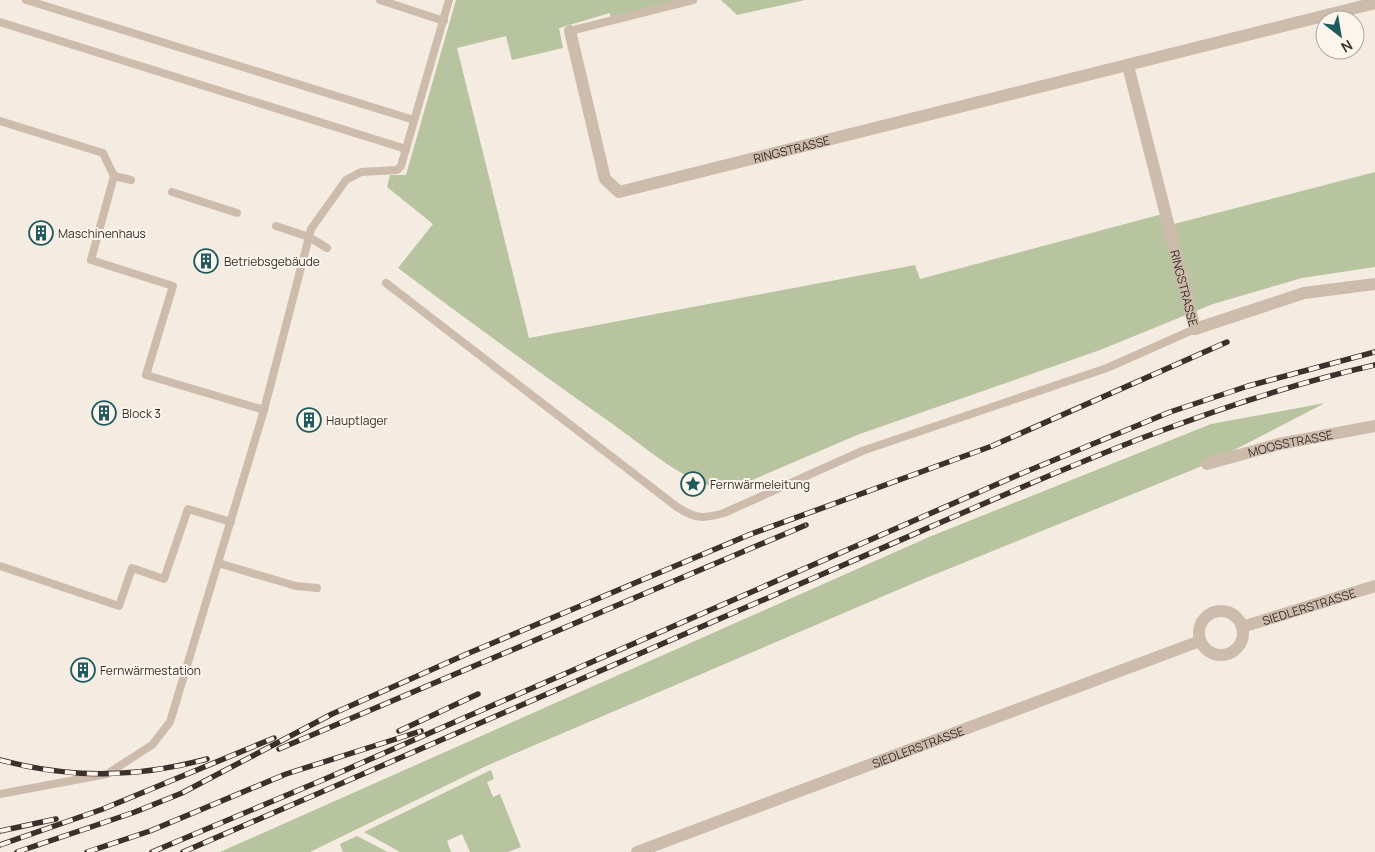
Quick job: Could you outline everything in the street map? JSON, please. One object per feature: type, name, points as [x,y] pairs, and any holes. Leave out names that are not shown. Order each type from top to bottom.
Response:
[{"type":"street","name":"RINGSTRASSE","points":[[570,31],[605,178],[619,192],[1128,66],[1358,4],[1375,3]]},
{"type":"street","name":"RINGSTRASSE","points":[[1128,66],[1195,330],[1304,293],[1375,284]]},
{"type":"street","name":"MOOSSTRASSE","points":[[1207,464],[1279,444],[1375,426]]},
{"type":"street","name":"SIEDLERSTRASSE","points":[[1242,627],[1375,586]]},
{"type":"street","points":[[1221,611],[1234,616],[1242,627],[1241,642],[1231,652],[1224,655],[1210,652],[1200,641],[1199,634],[1202,620],[1214,612],[1221,611]]},
{"type":"street","name":"SIEDLERSTRASSE","points":[[637,852],[1200,641]]},
{"type":"lane","points":[[26,0],[414,120]]},
{"type":"lane","points":[[380,0],[444,20]]},
{"type":"lane","points":[[0,794],[107,774],[152,745],[170,722],[264,410],[310,229],[346,180],[361,172],[397,170],[401,166],[449,0]]},
{"type":"lane","points":[[570,31],[693,0]]},
{"type":"lane","points":[[0,22],[406,149]]},
{"type":"lane","points":[[0,121],[102,153],[114,176],[91,260],[173,286],[146,375],[264,410]]},
{"type":"lane","points":[[114,176],[131,180]]},
{"type":"lane","points":[[172,192],[236,213]]},
{"type":"lane","points":[[276,226],[308,237],[327,248]]},
{"type":"lane","points":[[386,283],[677,507],[691,516],[706,518],[724,513],[862,451],[1107,368],[1195,330]]},
{"type":"lane","points":[[0,566],[119,606],[132,568],[164,579],[188,509],[231,522]]},
{"type":"lane","points":[[218,563],[296,586],[317,588]]},
{"type":"green space","points":[[456,0],[693,0],[611,20],[610,13],[559,28],[563,48],[512,60],[506,36],[457,48],[529,338],[915,265],[920,279],[1166,213],[1170,225],[1375,172],[1375,267],[1302,278],[1213,304],[1100,350],[857,435],[729,490],[713,487],[668,465],[398,268],[433,224],[387,187],[390,175],[406,175]]},
{"type":"green space","points":[[721,0],[805,0],[737,15]]},
{"type":"green space","points":[[1325,403],[1207,464],[921,580],[486,766],[310,852],[220,852],[929,537],[1211,424]]},
{"type":"green space","points":[[491,770],[494,779],[487,782],[493,797],[500,794],[521,847],[508,852],[470,852],[462,834],[447,841],[451,852],[400,852],[364,832]]},
{"type":"green space","points":[[357,836],[387,852],[343,852],[340,844]]},
{"type":"railway","points":[[17,852],[135,812],[182,793],[332,714],[469,653],[751,534],[992,446],[1227,342]]},
{"type":"railway","points":[[152,852],[325,779],[1018,475],[1170,412],[1248,386],[1375,352]]},
{"type":"railway","points":[[183,852],[1042,478],[1173,426],[1239,403],[1307,382],[1375,365]]},
{"type":"railway","points":[[279,749],[806,525]]},
{"type":"railway","points":[[399,731],[478,694]]},
{"type":"railway","points":[[87,852],[150,831],[286,774],[421,731]]},
{"type":"railway","points":[[0,845],[103,809],[274,738]]},
{"type":"railway","points":[[0,760],[52,771],[104,774],[155,770],[207,759]]},
{"type":"railway","points":[[0,831],[56,819]]},
{"type":"place","name":"Maschinenhaus","points":[[41,233]]},
{"type":"place","name":"Betriebsgebäude","points":[[206,261]]},
{"type":"place","name":"Block 3","points":[[104,413]]},
{"type":"place","name":"Hauptlager","points":[[309,420]]},
{"type":"place","name":"Fernwärmeleitung","points":[[693,484]]},
{"type":"place","name":"Fernwärmestation","points":[[83,670]]}]
